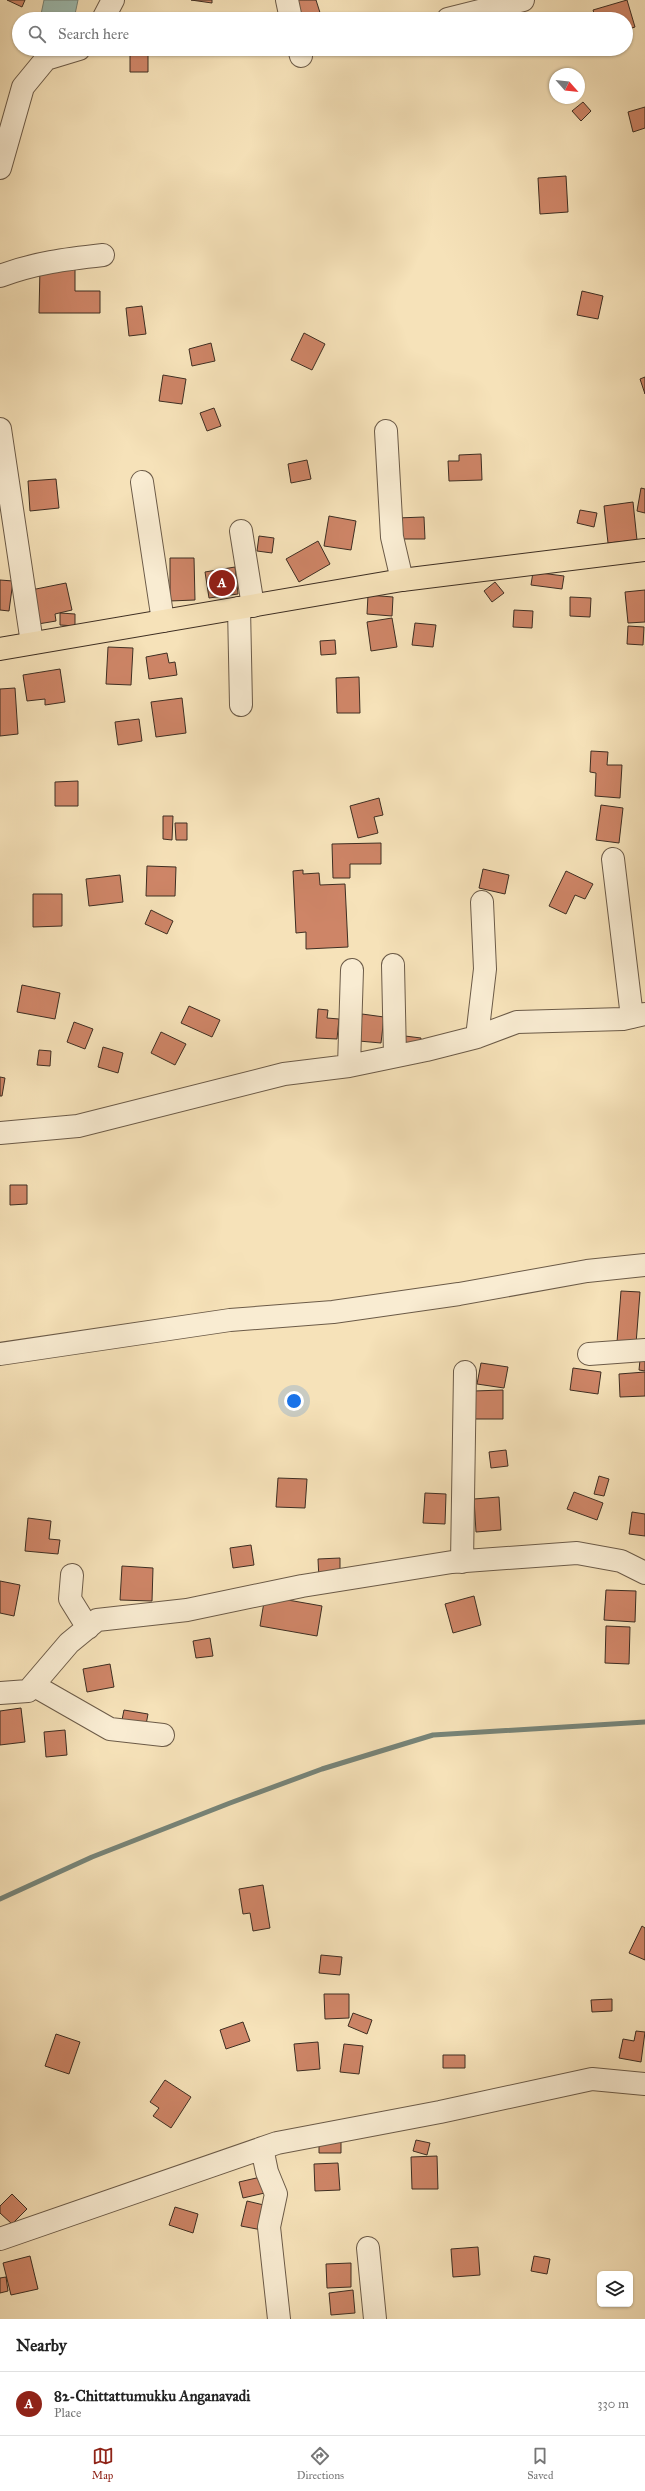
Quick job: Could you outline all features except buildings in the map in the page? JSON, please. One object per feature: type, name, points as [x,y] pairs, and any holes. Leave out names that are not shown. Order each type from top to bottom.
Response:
[{"type":"main road","points":[[0,649],[402,580],[645,550]]},
{"type":"street","points":[[107,12],[113,0]]},
{"type":"street","points":[[287,0],[290,12]]},
{"type":"street","points":[[476,12],[523,0]]},
{"type":"street","points":[[0,168],[23,87],[46,59],[56,56]]},
{"type":"street","points":[[0,276],[23,267],[60,259],[103,255]]},
{"type":"street","points":[[0,429],[32,643]]},
{"type":"street","points":[[386,431],[392,537],[402,580]]},
{"type":"street","points":[[142,482],[163,621]]},
{"type":"street","points":[[240,705],[246,607],[241,531]]},
{"type":"street","points":[[0,1133],[78,1126],[284,1074],[349,1066],[477,1037],[517,1022],[638,1016],[613,859]]},
{"type":"street","points":[[477,1037],[485,969],[482,902]]},
{"type":"street","points":[[393,966],[395,1056]]},
{"type":"street","points":[[349,1066],[352,970]]},
{"type":"street","points":[[0,1354],[230,1320],[333,1312],[458,1294],[587,1271],[645,1265]]},
{"type":"street","points":[[589,1354],[645,1350]]},
{"type":"street","points":[[462,1562],[465,1372]]},
{"type":"street","points":[[0,1693],[28,1691],[69,1643],[97,1620],[186,1610],[302,1586],[462,1562],[577,1553],[621,1561],[645,1573]]},
{"type":"street","points":[[72,1575],[70,1599],[88,1628]]},
{"type":"street","points":[[33,1685],[110,1729],[163,1735]]},
{"type":"street","points":[[0,2239],[262,2148],[592,2079],[645,2084]]},
{"type":"street","points":[[262,2148],[267,2172],[276,2194],[269,2227],[279,2319]]},
{"type":"street","points":[[368,2248],[375,2319]]},
{"type":"water","points":[[44,0],[78,0],[75,12],[41,12]]},
{"type":"waterway","points":[[0,1899],[92,1857],[230,1803],[322,1769],[433,1735],[645,1722]]},
{"type":"place","name":"82-Chittattumukku Anganavadi","points":[[222,583]]}]
